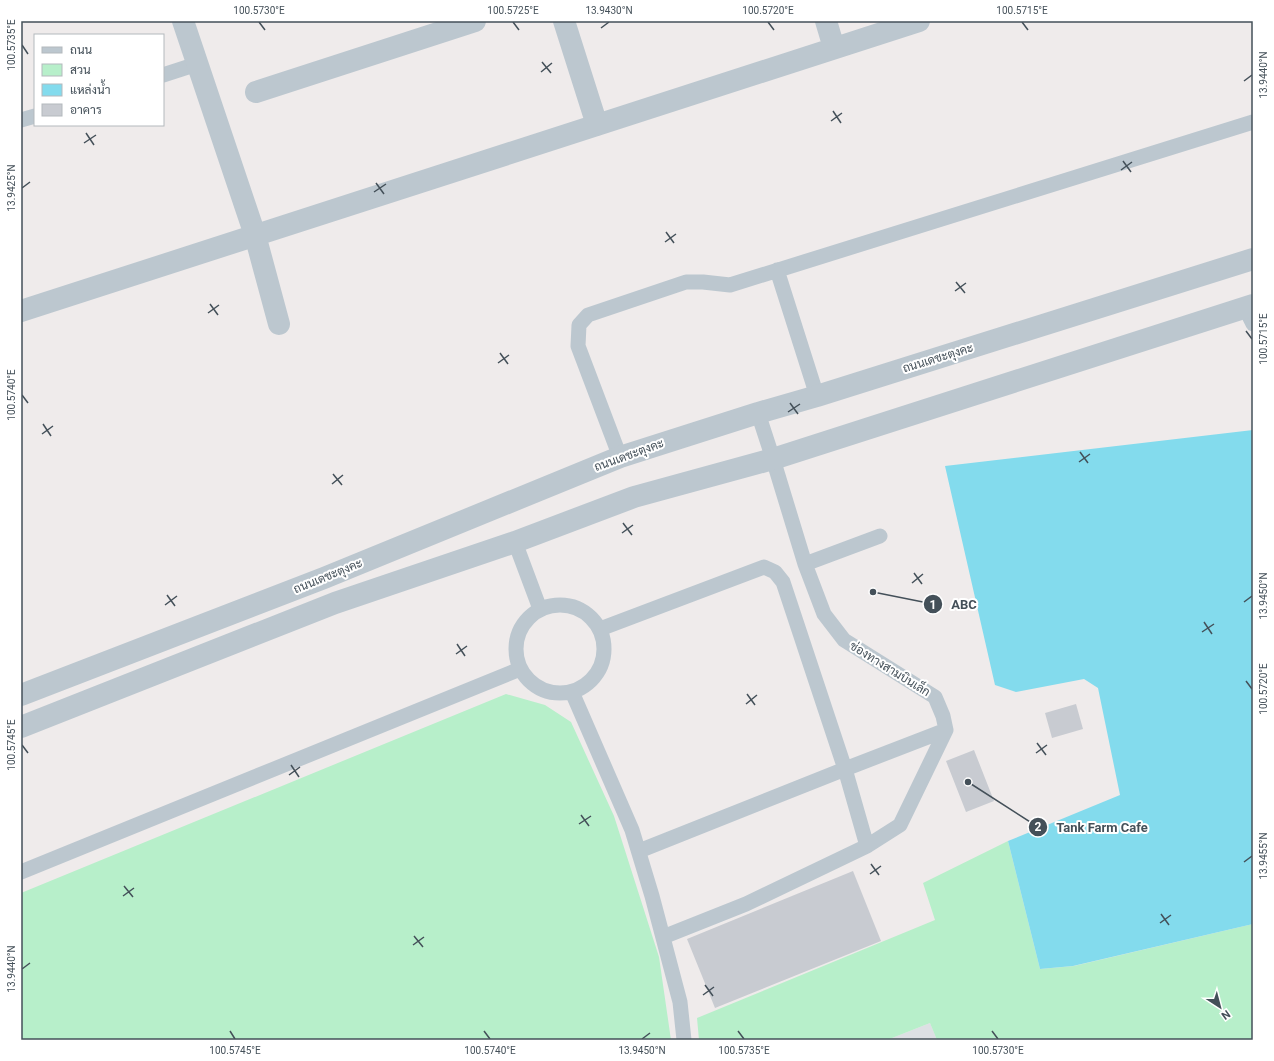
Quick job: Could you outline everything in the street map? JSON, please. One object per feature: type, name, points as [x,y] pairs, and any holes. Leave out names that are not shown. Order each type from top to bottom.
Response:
[{"type":"street","points":[[183,21],[254,235],[279,324]]},
{"type":"street","points":[[256,92],[475,21]]},
{"type":"street","points":[[564,21],[597,125]]},
{"type":"street","points":[[826,21],[834,48]]},
{"type":"street","points":[[21,311],[919,21]]},
{"type":"street","name":"ถนนเดชะตุงคะ","points":[[21,695],[324,578],[620,457],[1253,259]]},
{"type":"street","points":[[21,727],[335,603],[515,542],[634,497],[773,459],[1250,312]]},
{"type":"lane","points":[[164,75],[197,64]]},
{"type":"lane","points":[[21,120],[34,116]]},
{"type":"lane","points":[[620,457],[578,346],[579,325],[588,315],[686,282],[730,285],[1253,122]]},
{"type":"lane","points":[[777,270],[817,396]]},
{"type":"lane","name":"ช่องทางสามบินเล็ก","points":[[758,413],[804,564],[824,614],[844,640],[935,697],[943,716],[946,730]]},
{"type":"lane","points":[[804,564],[880,536]]},
{"type":"lane","points":[[515,542],[540,609]]},
{"type":"lane","points":[[600,629],[764,567],[775,572],[783,582],[845,769],[867,846]]},
{"type":"lane","points":[[554,605],[568,605],[581,610],[592,618],[600,629],[604,644],[604,660],[597,674],[586,685],[572,692],[560,694],[548,692],[536,687],[527,679],[520,669],[516,656],[516,642],[520,628],[529,617],[540,609],[554,605]]},
{"type":"lane","points":[[21,872],[520,669]]},
{"type":"lane","points":[[572,692],[632,830],[639,851],[680,1002],[684,1040]]},
{"type":"lane","points":[[639,851],[946,730]]},
{"type":"lane","points":[[663,937],[746,904],[867,846],[900,825],[946,730]]},
{"type":"shaded area","points":[[930,1023],[937,1040],[887,1040]]},
{"type":"green space","points":[[506,694],[545,705],[571,722],[614,816],[659,957],[671,1040],[21,1040],[21,893]]},
{"type":"green space","points":[[1008,841],[1040,969],[1074,966],[1253,924],[1253,1040],[937,1040],[930,1023],[887,1040],[699,1040],[697,1018],[935,920],[923,883]]},
{"type":"water","points":[[1253,430],[1253,924],[1073,966],[1040,969],[1008,841],[1120,795],[1098,688],[1084,679],[1016,692],[995,685],[945,466]]},
{"type":"building","points":[[1076,704],[1083,729],[1052,738],[1045,713]]},
{"type":"building","points":[[974,750],[994,801],[966,812],[946,761]]},
{"type":"building","points":[[853,871],[881,941],[715,1008],[687,939]]},
{"type":"place","name":"ABC","points":[[873,592]]},
{"type":"place","name":"Tank Farm Cafe","points":[[968,782]]}]
